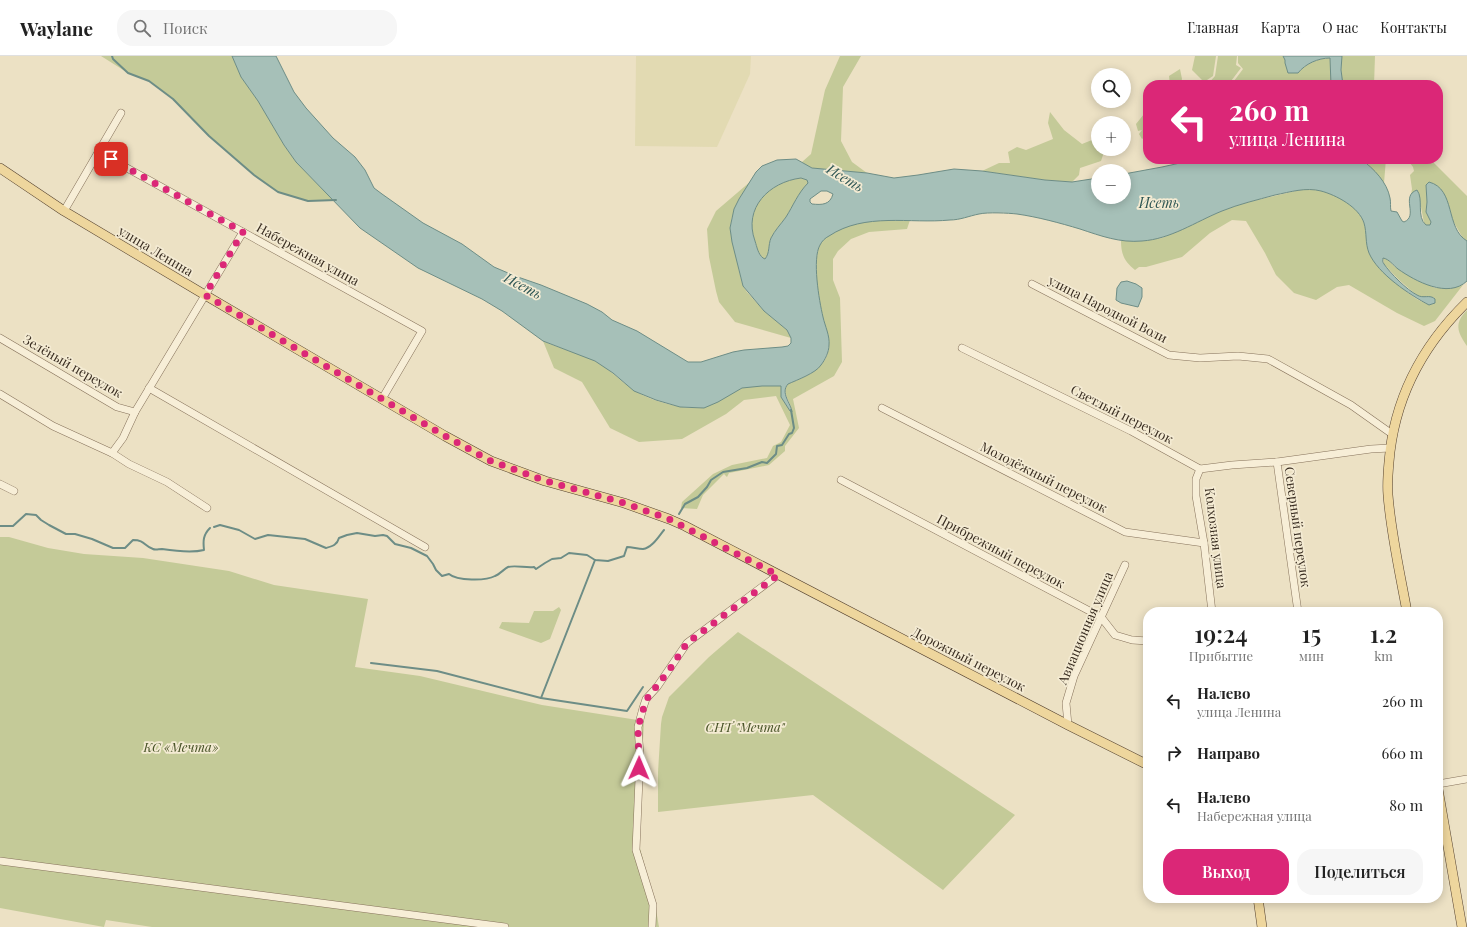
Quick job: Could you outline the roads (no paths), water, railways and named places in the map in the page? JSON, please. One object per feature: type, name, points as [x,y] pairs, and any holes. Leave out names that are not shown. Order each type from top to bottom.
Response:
[{"type":"main road","name":"улица Ленина","points":[[0,168],[64,211],[445,436],[491,461],[526,474],[624,503],[669,519],[778,575]]},
{"type":"main road","points":[[1406,607],[1390,520],[1387,493],[1392,434],[1398,411],[1417,365],[1432,341],[1449,319],[1467,302]]},
{"type":"main road","name":"Дорожный переулок","points":[[778,575],[1143,762]]},
{"type":"main road","points":[[1443,818],[1462,927]]},
{"type":"main road","points":[[1259,903],[1262,927]]},
{"type":"street","points":[[64,211],[121,113]]},
{"type":"street","name":"Набережная улица","points":[[98,152],[422,331],[382,399]]},
{"type":"street","points":[[112,453],[123,438],[134,412],[150,388],[243,232]]},
{"type":"street","name":"улица Народной Воли","points":[[1032,284],[1169,355],[1200,358],[1238,356],[1268,359],[1351,405],[1392,434]]},
{"type":"street","name":"Зелёный переулок","points":[[0,338],[117,407],[134,412]]},
{"type":"street","name":"Светлый переулок","points":[[962,348],[1132,431],[1200,469]]},
{"type":"street","points":[[150,388],[425,547]]},
{"type":"street","points":[[0,394],[53,426],[112,453],[129,464],[167,482],[207,508]]},
{"type":"street","name":"Молодёжный переулок","points":[[882,408],[1125,532],[1204,543]]},
{"type":"street","name":"Северный переулок","points":[[1297,607],[1277,462],[1371,449],[1390,448]]},
{"type":"street","points":[[1200,469],[1277,462]]},
{"type":"street","name":"Колхозная улица","points":[[1200,469],[1196,479],[1196,496],[1204,543],[1211,607]]},
{"type":"street","name":"Прибрежный переулок","points":[[841,480],[1100,617],[1115,635],[1132,640],[1143,641]]},
{"type":"street","points":[[0,484],[14,491]]},
{"type":"street","name":"Авиационная улица","points":[[1068,725],[1066,703],[1072,683],[1100,617],[1126,565]]},
{"type":"street","points":[[652,927],[653,905],[636,850],[640,755],[638,727],[643,708],[646,700],[687,643],[778,575]]},
{"type":"street","points":[[1443,783],[1467,779]]},
{"type":"street","points":[[0,861],[504,927]]},
{"type":"water","name":"Исеть","points":[[232,56],[276,56],[294,92],[333,138],[355,157],[365,170],[374,188],[423,223],[462,244],[494,267],[587,304],[602,312],[612,320],[637,331],[688,362],[701,362],[744,350],[788,346],[791,343],[791,338],[787,330],[764,311],[743,286],[730,228],[734,209],[756,172],[762,166],[777,160],[796,159],[812,168],[867,173],[894,178],[954,169],[1072,182],[1091,179],[1091,204],[1131,204],[1131,173],[1176,164],[1367,164],[1383,181],[1388,192],[1391,211],[1397,212],[1404,222],[1410,215],[1410,197],[1412,193],[1417,190],[1420,198],[1421,217],[1426,225],[1430,225],[1431,222],[1426,212],[1426,185],[1429,182],[1437,186],[1443,192],[1456,227],[1460,235],[1467,241],[1467,281],[1459,286],[1451,288],[1432,286],[1413,278],[1383,258],[1383,262],[1387,268],[1413,293],[1422,297],[1433,298],[1435,299],[1435,303],[1429,305],[1421,301],[1395,283],[1373,261],[1366,242],[1364,223],[1357,212],[1346,202],[1327,193],[1315,190],[1292,191],[1241,204],[1222,211],[1173,234],[1153,240],[1142,241],[1126,241],[1111,238],[1049,220],[1013,214],[983,213],[961,219],[935,221],[873,221],[857,224],[843,229],[826,238],[820,245],[816,269],[821,310],[829,338],[829,348],[828,353],[819,368],[788,384],[786,387],[785,394],[792,412],[781,397],[781,386],[742,388],[718,402],[704,408],[680,407],[656,400],[634,391],[613,373],[595,361],[543,341],[502,311],[482,299],[418,268],[360,228],[296,162],[258,101],[241,77]],"holes":[[[801,178],[807,180],[808,183],[801,191],[786,217],[776,230],[770,241],[768,254],[765,259],[763,258],[759,252],[752,229],[756,208],[769,191],[779,185]],[[821,191],[827,191],[833,194],[832,198],[825,204],[812,204],[810,202],[810,199]]]},
{"type":"water","points":[[1283,56],[1342,56],[1342,80],[1331,80],[1330,58],[1312,62],[1298,73],[1288,73]]},
{"type":"water","points":[[1127,281],[1142,288],[1142,297],[1138,307],[1121,303],[1116,300],[1117,288],[1121,282]]},
{"type":"waterway","points":[[112,56],[113,59],[128,73],[149,81],[173,99],[209,136],[254,175],[278,192],[308,201],[336,200]]},
{"type":"waterway","points":[[679,514],[685,504],[698,497],[711,480],[723,472],[747,468],[762,462],[767,463],[776,454],[777,446],[782,445],[789,434],[792,433],[794,428],[791,410]]},
{"type":"waterway","points":[[0,526],[13,526],[26,514],[36,515],[41,520],[66,534],[75,534],[92,539],[113,548],[125,548],[133,540],[140,541],[154,549],[189,552],[204,550],[204,538],[210,528]]},
{"type":"waterway","points":[[214,527],[220,525],[239,530],[255,539],[268,535],[305,539],[326,548],[331,547],[339,538],[347,535],[357,533],[375,536],[383,535],[387,536],[395,544],[411,548],[427,556],[442,576],[449,574],[458,578],[472,580],[491,578],[511,566],[534,567],[536,569],[552,559],[561,558],[569,553],[587,555],[595,560],[608,561],[624,556],[627,547],[646,548],[655,541],[664,530]]},
{"type":"waterway","points":[[595,560],[541,698],[627,711],[643,687]]},
{"type":"waterway","points":[[371,663],[437,671],[541,698]]},
{"type":"park label","name":"СНТ \"Мечта\"","points":[[745,727]]},
{"type":"park label","name":"КС «Мечта»","points":[[181,747]]}]
